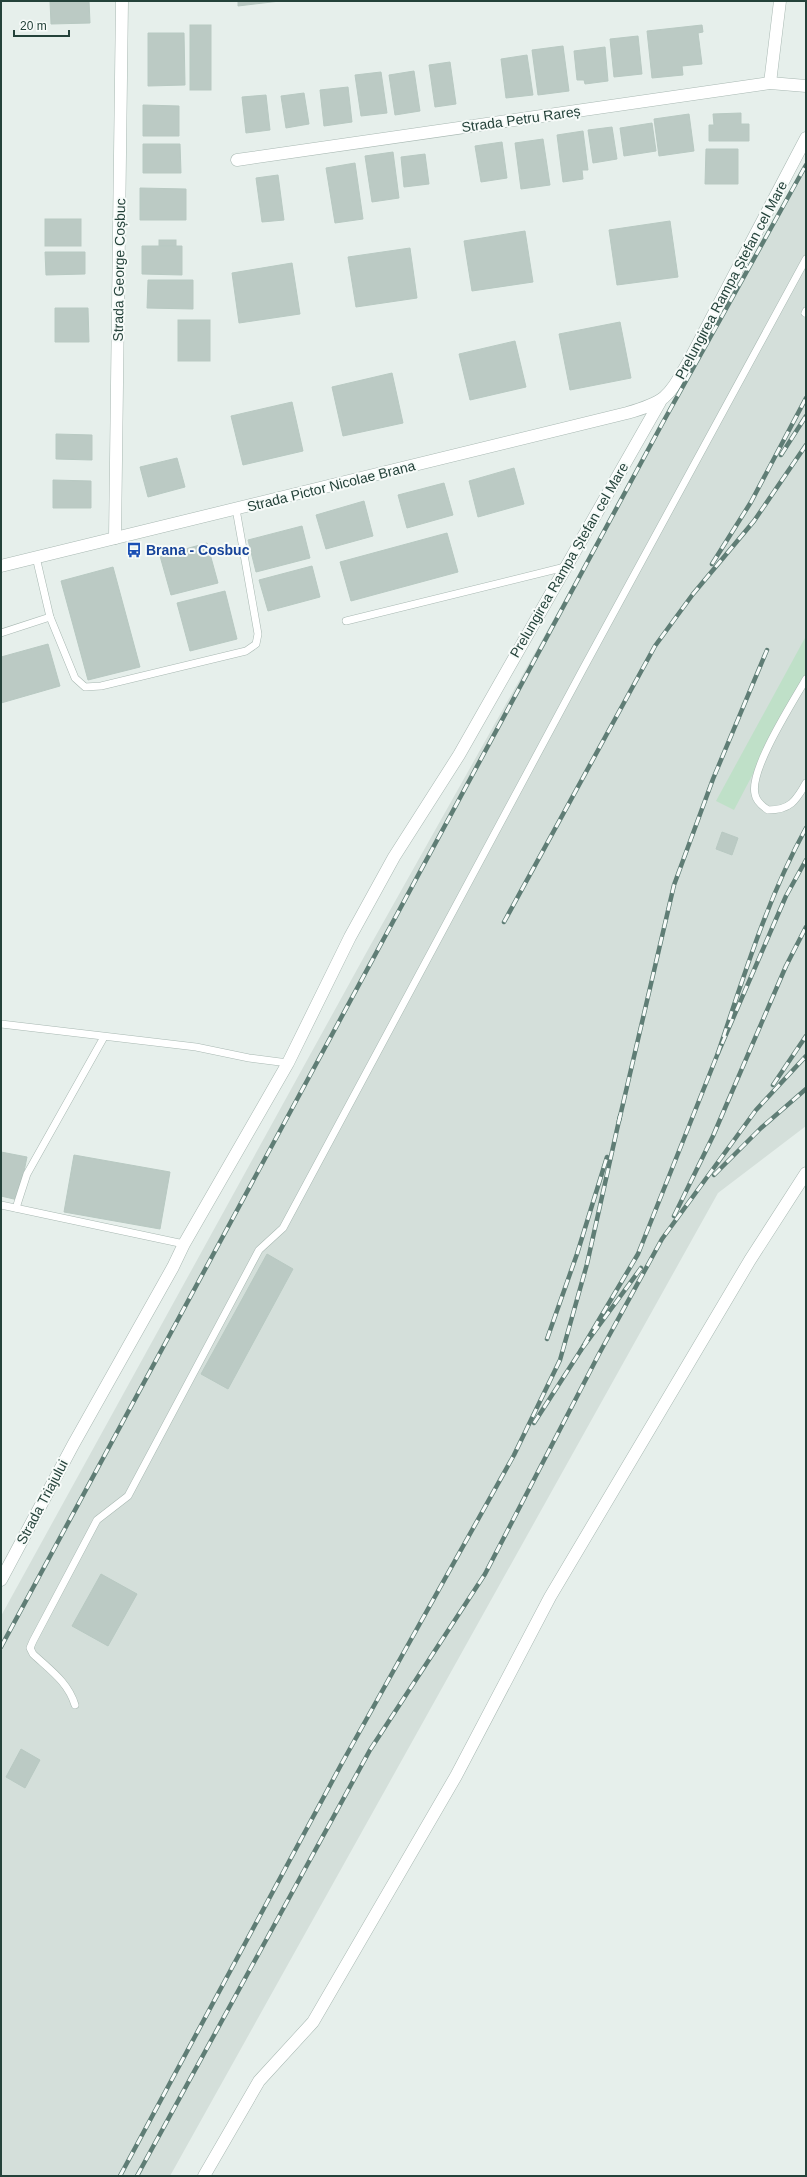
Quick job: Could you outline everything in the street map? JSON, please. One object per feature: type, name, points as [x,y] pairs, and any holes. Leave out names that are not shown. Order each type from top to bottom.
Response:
[{"type":"street","name":"Strada George Coșbuc","points":[[116,538],[122,1]]},
{"type":"street","points":[[770,83],[780,1]]},
{"type":"street","name":"Strada Petru Rareș","points":[[237,160],[770,83],[806,86]]},
{"type":"street","name":"Prelungirea Rampa Ștefan cel Mare","points":[[184,1244],[288,1063],[329,980],[394,856],[459,754],[660,402],[672,391],[689,361],[806,138]]},
{"type":"street","name":"Strada Pictor Nicolae Brana","points":[[1,566],[627,413],[660,402]]},
{"type":"street","points":[[204,2176],[259,2081],[313,2022],[456,1776],[550,1597],[750,1260],[806,1172]]},
{"type":"street","name":"Strada Triajului","points":[[1,1580],[73,1445],[173,1267],[184,1244]]},
{"type":"lane","points":[[75,1705],[72,1694],[66,1684],[33,1654],[30,1648],[33,1641],[98,1520],[128,1496],[259,1250],[283,1228],[579,676],[806,259]]},
{"type":"lane","points":[[36,557],[50,617],[75,678],[85,687],[102,686],[246,651],[256,644],[258,634],[236,509]]},
{"type":"lane","points":[[346,621],[565,567]]},
{"type":"lane","points":[[1,632],[50,617]]},
{"type":"lane","points":[[806,679],[760,763],[754,793],[759,803],[768,810],[781,810],[792,804],[806,783]]},
{"type":"lane","points":[[1,1024],[196,1047],[249,1058],[288,1063]]},
{"type":"lane","points":[[16,1208],[27,1174],[104,1037]]},
{"type":"lane","points":[[1,1205],[184,1244]]},
{"type":"shaded area","points":[[806,170],[806,1126],[718,1193],[170,2176],[1,2176],[1,1616],[370,946]]},
{"type":"green space","points":[[806,636],[806,673],[734,810],[716,801]]},
{"type":"building","points":[[50,1],[89,1],[90,23],[51,24]]},
{"type":"building","points":[[238,1],[280,1],[238,6]]},
{"type":"building","points":[[190,25],[211,25],[211,90],[190,90]]},
{"type":"building","points":[[702,25],[703,32],[698,33],[702,64],[682,66],[683,75],[652,78],[647,31]]},
{"type":"building","points":[[148,33],[184,33],[185,85],[148,86]]},
{"type":"building","points":[[638,36],[642,74],[614,77],[610,39]]},
{"type":"building","points":[[563,46],[569,91],[538,95],[532,50]]},
{"type":"building","points":[[605,47],[608,81],[585,84],[584,80],[577,80],[574,51]]},
{"type":"building","points":[[527,55],[533,95],[506,98],[501,59]]},
{"type":"building","points":[[450,62],[456,104],[435,107],[429,65]]},
{"type":"building","points":[[414,71],[420,111],[395,115],[389,75]]},
{"type":"building","points":[[381,72],[387,113],[361,116],[355,75]]},
{"type":"building","points":[[348,87],[352,122],[324,126],[320,90]]},
{"type":"building","points":[[304,93],[309,124],[286,128],[281,96]]},
{"type":"building","points":[[266,95],[270,130],[246,133],[242,97]]},
{"type":"building","points":[[143,105],[179,106],[179,136],[143,136]]},
{"type":"building","points":[[741,113],[741,124],[749,124],[749,141],[709,141],[709,125],[714,125],[713,114]]},
{"type":"building","points":[[689,114],[694,151],[659,156],[654,119]]},
{"type":"building","points":[[652,123],[656,151],[624,156],[620,128]]},
{"type":"building","points":[[612,127],[617,159],[593,163],[588,130]]},
{"type":"building","points":[[583,131],[588,170],[582,170],[583,179],[563,182],[557,135]]},
{"type":"building","points":[[543,139],[550,185],[521,189],[515,143]]},
{"type":"building","points":[[502,142],[507,178],[481,182],[475,146]]},
{"type":"building","points":[[143,144],[180,144],[181,173],[143,173]]},
{"type":"building","points":[[706,149],[738,149],[738,184],[705,184]]},
{"type":"building","points":[[393,152],[399,198],[372,202],[365,156]]},
{"type":"building","points":[[425,154],[429,184],[404,187],[401,157]]},
{"type":"building","points":[[355,163],[363,219],[335,223],[326,168]]},
{"type":"building","points":[[278,175],[284,220],[262,222],[256,178]]},
{"type":"building","points":[[140,188],[186,189],[186,220],[140,220]]},
{"type":"building","points":[[45,219],[81,219],[81,246],[45,246]]},
{"type":"building","points":[[670,221],[678,277],[617,285],[609,230]]},
{"type":"building","points":[[525,231],[533,282],[472,291],[464,241]]},
{"type":"building","points":[[159,240],[176,240],[176,246],[159,246]]},
{"type":"building","points":[[142,246],[182,246],[182,275],[142,274]]},
{"type":"building","points":[[410,248],[417,298],[356,307],[348,257]]},
{"type":"building","points":[[45,252],[85,252],[85,274],[46,275]]},
{"type":"building","points":[[292,263],[300,314],[239,323],[232,273]]},
{"type":"building","points":[[148,280],[193,280],[193,309],[147,308]]},
{"type":"building","points":[[55,308],[88,308],[89,342],[55,342]]},
{"type":"building","points":[[178,320],[210,320],[210,361],[178,361]]},
{"type":"building","points":[[620,322],[631,378],[570,390],[559,334]]},
{"type":"building","points":[[515,341],[526,387],[470,400],[459,354]]},
{"type":"building","points":[[392,373],[403,423],[343,436],[332,387]]},
{"type":"building","points":[[292,402],[303,451],[243,465],[231,416]]},
{"type":"building","points":[[56,434],[92,435],[92,460],[56,459]]},
{"type":"building","points":[[177,458],[185,487],[148,497],[140,467]]},
{"type":"building","points":[[514,468],[524,504],[478,517],[469,481]]},
{"type":"building","points":[[53,480],[91,481],[91,508],[53,508]]},
{"type":"building","points":[[444,483],[453,515],[407,528],[398,495]]},
{"type":"building","points":[[364,501],[373,536],[326,549],[316,515]]},
{"type":"building","points":[[302,526],[310,558],[256,572],[248,540]]},
{"type":"building","points":[[447,533],[458,572],[351,601],[340,562]]},
{"type":"building","points":[[207,543],[218,583],[171,595],[160,556]]},
{"type":"building","points":[[312,566],[320,597],[268,611],[259,580]]},
{"type":"building","points":[[113,567],[140,667],[88,680],[61,581]]},
{"type":"building","points":[[225,591],[237,639],[190,651],[177,603]]},
{"type":"building","points":[[48,644],[60,686],[1,703],[1,657]]},
{"type":"building","points":[[722,832],[738,838],[732,855],[716,849]]},
{"type":"building","points":[[1,1152],[27,1157],[18,1200],[1,1196]]},
{"type":"building","points":[[74,1155],[170,1172],[160,1229],[64,1212]]},
{"type":"building","points":[[267,1254],[293,1269],[228,1389],[201,1374]]},
{"type":"building","points":[[101,1574],[137,1594],[108,1646],[72,1626]]},
{"type":"building","points":[[21,1749],[40,1760],[25,1788],[6,1777]]},
{"type":"railway","points":[[1,1647],[662,424],[806,165]]},
{"type":"railway","points":[[712,564],[751,502],[806,398]]},
{"type":"railway","points":[[781,455],[806,416]]},
{"type":"railway","points":[[504,922],[655,646],[693,594],[754,521],[806,445]]},
{"type":"railway","points":[[619,1121],[674,885],[713,779],[767,650]]},
{"type":"railway","points":[[806,828],[779,882],[757,938],[718,1053],[786,896],[806,860]]},
{"type":"railway","points":[[674,1216],[713,1136],[786,966],[806,927]]},
{"type":"railway","points":[[773,1085],[806,1036]]},
{"type":"railway","points":[[641,1268],[581,1350],[638,1254],[718,1053]]},
{"type":"railway","points":[[137,2176],[370,1750],[485,1574],[599,1354],[662,1239],[756,1110],[806,1056]]},
{"type":"railway","points":[[714,1175],[761,1128],[806,1089]]},
{"type":"railway","points":[[120,2176],[342,1763],[514,1455],[560,1360],[587,1264],[620,1116]]},
{"type":"railway","points":[[547,1339],[577,1254],[607,1157]]},
{"type":"railway","points":[[534,1423],[581,1350]]},
{"type":"place","name":"Brana - Cosbuc","points":[[134,550]]}]
